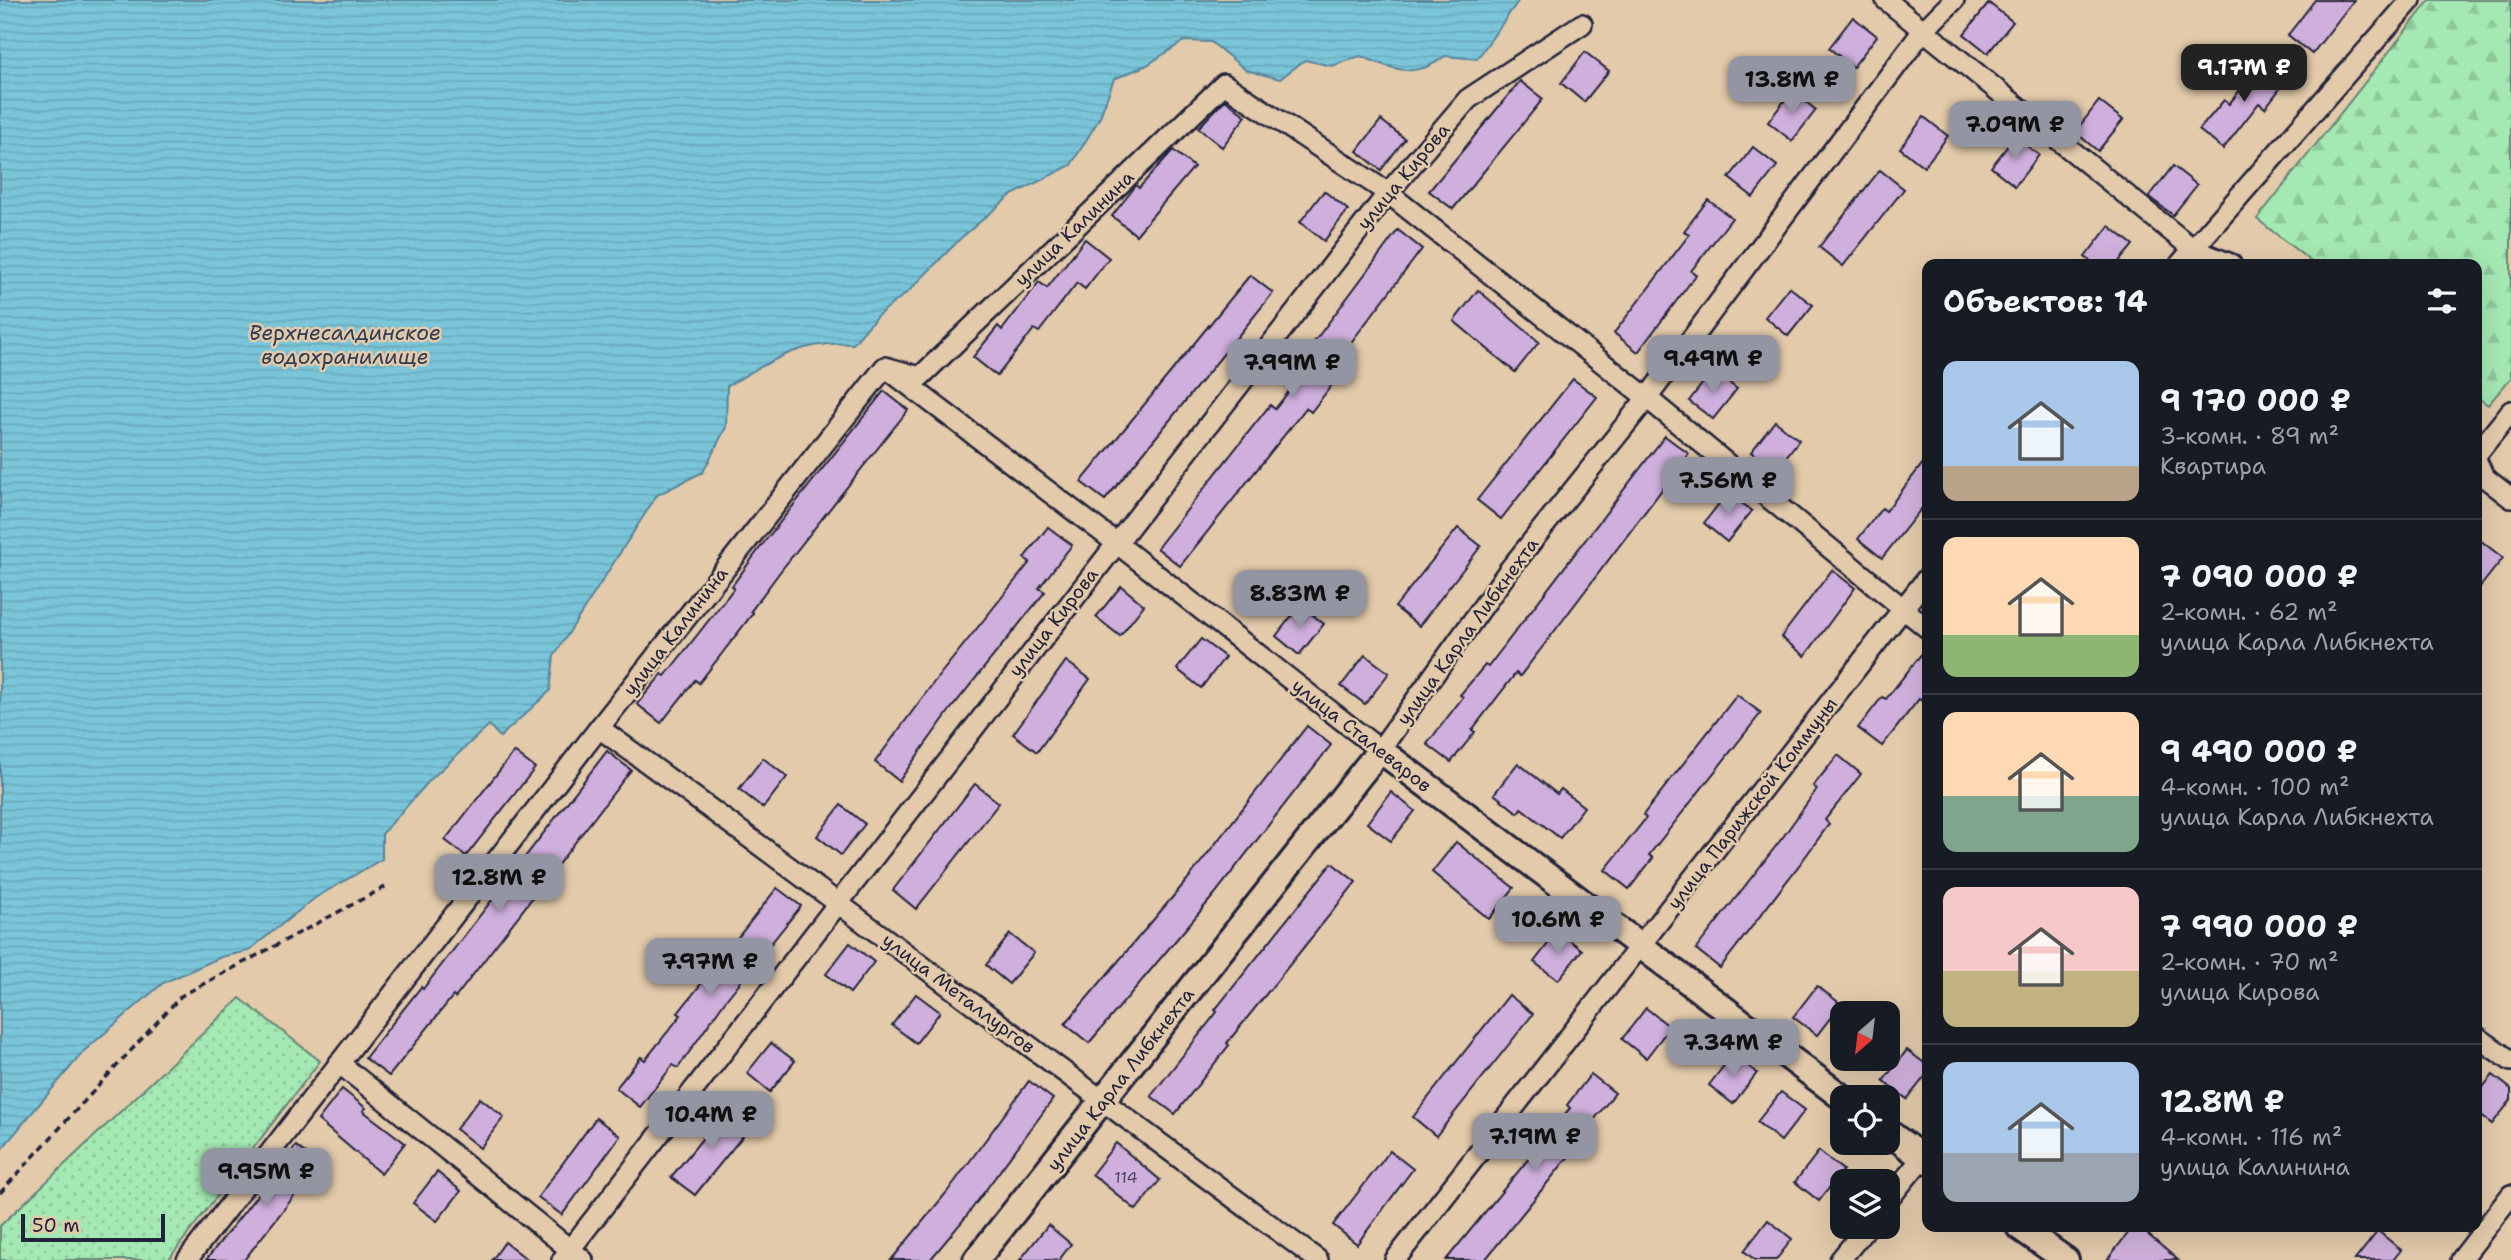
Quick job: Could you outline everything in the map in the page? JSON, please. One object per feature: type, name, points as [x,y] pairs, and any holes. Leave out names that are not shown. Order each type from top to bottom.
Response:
[{"type":"main road","name":"улица Сталеваров","points":[[1380,750],[1830,1088]]},
{"type":"main road","name":"улица Карла Либкнехта","points":[[976,1260],[1380,750]]},
{"type":"main road","points":[[1900,1140],[1922,1155]]},
{"type":"main road","points":[[2026,1232],[2066,1260]]},
{"type":"street","points":[[1886,0],[1922,32],[2193,249],[2218,259]]},
{"type":"street","name":"улица Карла Либкнехта","points":[[1380,750],[1509,570],[1647,398],[1922,32],[1954,0]]},
{"type":"street","points":[[2184,259],[2411,0]]},
{"type":"street","name":"улица Кирова","points":[[572,1257],[838,901],[1388,193],[1468,99],[1582,24]]},
{"type":"street","name":"улица Калинина","points":[[187,1260],[599,727],[885,367],[920,377],[1224,84],[1388,193]]},
{"type":"street","points":[[1388,193],[1647,398],[1922,624]]},
{"type":"street","name":"улица Сталеваров","points":[[885,367],[1115,542],[1380,750]]},
{"type":"street","points":[[2482,449],[2511,411]]},
{"type":"street","points":[[2482,472],[2484,477],[2511,498]]},
{"type":"street","name":"улица Парижской Коммуны","points":[[1395,1260],[1922,584]]},
{"type":"street","name":"улица Металлургов","points":[[599,727],[838,901],[1102,1102],[1318,1260]]},
{"type":"street","points":[[2482,1040],[2511,1061]]},
{"type":"street","points":[[340,1063],[572,1257]]},
{"type":"street","points":[[1900,1186],[1922,1160]]},
{"type":"street","points":[[2461,1260],[2511,1195]]},
{"type":"street","points":[[1840,1260],[1857,1239]]},
{"type":"path","points":[[0,1193],[181,996],[387,886]]},
{"type":"green space","points":[[2430,0],[2511,0],[2511,378],[2488,405],[2482,400],[2482,259],[2308,259],[2257,219]]},
{"type":"green space","points":[[240,998],[320,1061],[168,1260],[0,1260],[0,1226]]},
{"type":"water","name":"Верхнесалдинское водохранилище","points":[[0,0],[1519,0],[1477,59],[1445,56],[1434,64],[1413,70],[1393,68],[1360,56],[1332,66],[1305,60],[1280,79],[1246,70],[1211,42],[1184,41],[1147,65],[1114,79],[1099,119],[1071,165],[1010,196],[961,238],[909,291],[877,316],[853,344],[817,345],[801,349],[772,361],[727,386],[726,427],[703,472],[657,495],[554,656],[550,691],[500,737],[489,725],[430,780],[382,834],[382,859],[315,898],[248,951],[221,957],[163,983],[84,1051],[0,1151]]},
{"type":"building","points":[[2315,0],[2354,0],[2312,54],[2288,35]]},
{"type":"building","points":[[1989,3],[2013,22],[1988,53],[1964,34]]},
{"type":"building","points":[[1853,17],[1877,36],[1853,67],[1829,48]]},
{"type":"building","points":[[1585,52],[1609,71],[1584,102],[1561,83]]},
{"type":"building","points":[[2266,58],[2289,77],[2265,108],[2259,103],[2223,149],[2199,130],[2224,100],[2229,104]]},
{"type":"building","points":[[1520,81],[1543,99],[1453,209],[1429,191]]},
{"type":"building","points":[[1792,91],[1816,110],[1792,141],[1768,122]]},
{"type":"building","points":[[1225,100],[1246,116],[1222,147],[1198,128]]},
{"type":"building","points":[[2099,101],[2123,120],[2098,151],[2075,132]]},
{"type":"building","points":[[1924,117],[1948,136],[1924,167],[1900,148]]},
{"type":"building","points":[[1381,120],[1405,139],[1381,170],[1357,151]]},
{"type":"building","points":[[2015,137],[2039,155],[2015,186],[1991,167]]},
{"type":"building","points":[[1753,147],[1777,166],[1753,197],[1729,178]]},
{"type":"building","points":[[1173,150],[1194,167],[1136,235],[1112,216],[1136,185],[1139,188]]},
{"type":"building","points":[[2173,166],[2197,185],[2173,215],[2149,197]]},
{"type":"building","points":[[1880,170],[1904,189],[1843,266],[1819,247]]},
{"type":"building","points":[[1324,191],[1348,210],[1324,241],[1300,222]]},
{"type":"building","points":[[1708,200],[1732,218],[1691,271],[1696,275],[1638,352],[1614,333],[1689,235],[1684,231]]},
{"type":"building","points":[[2109,226],[2133,245],[2121,259],[2085,257]]},
{"type":"building","points":[[1398,230],[1422,249],[1327,374],[1335,381],[1311,412],[1306,408],[1180,566],[1157,548],[1270,405],[1275,409],[1322,349],[1314,342]]},
{"type":"building","points":[[1085,239],[1109,258],[1085,289],[1077,283],[1039,332],[1034,329],[997,376],[973,357],[998,326],[1002,330],[1039,282],[1047,288]]},
{"type":"building","points":[[1250,275],[1273,293],[1105,500],[1081,482]]},
{"type":"building","points":[[1789,287],[1813,305],[1788,336],[1765,317]]},
{"type":"building","points":[[1478,290],[1539,342],[1515,372],[1454,321]]},
{"type":"building","points":[[1713,370],[1737,389],[1713,419],[1689,401]]},
{"type":"building","points":[[1573,379],[1597,397],[1501,519],[1477,500]]},
{"type":"building","points":[[884,391],[908,410],[779,573],[751,611],[753,613],[699,683],[695,680],[661,723],[637,704],[662,674],[665,676],[734,588],[732,586],[762,545]]},
{"type":"building","points":[[1775,421],[1799,440],[1775,471],[1751,452]]},
{"type":"building","points":[[1665,436],[1689,454],[1520,676],[1516,673],[1451,762],[1427,744],[1463,697],[1460,695],[1485,665],[1488,667]]},
{"type":"building","points":[[1922,464],[1922,510],[1882,558],[1858,539],[1882,508],[1886,511]]},
{"type":"building","points":[[1728,492],[1752,511],[1727,542],[1704,523]]},
{"type":"building","points":[[1048,527],[1072,545],[1039,588],[1045,592],[950,710],[899,781],[875,762],[934,682],[1030,562],[1024,558]]},
{"type":"building","points":[[1458,528],[1481,546],[1419,626],[1395,607]]},
{"type":"building","points":[[2482,542],[2503,558],[2482,584]]},
{"type":"building","points":[[1832,570],[1855,588],[1805,656],[1781,637]]},
{"type":"building","points":[[1121,586],[1144,605],[1120,636],[1096,617]]},
{"type":"building","points":[[1300,605],[1324,624],[1299,655],[1276,636]]},
{"type":"building","points":[[1201,639],[1225,657],[1201,688],[1177,669]]},
{"type":"building","points":[[1922,653],[1922,701],[1919,699],[1882,746],[1858,728],[1882,697],[1886,699]]},
{"type":"building","points":[[1365,655],[1389,673],[1365,704],[1341,686]]},
{"type":"building","points":[[1066,661],[1090,679],[1037,752],[1013,734]]},
{"type":"building","points":[[1737,695],[1761,713],[1649,855],[1653,858],[1629,889],[1605,870],[1646,818],[1643,815]]},
{"type":"building","points":[[1307,726],[1331,745],[1214,895],[1089,1043],[1065,1024],[1187,880]]},
{"type":"building","points":[[607,751],[631,770],[455,998],[453,996],[389,1076],[365,1058],[421,987],[423,989]]},
{"type":"building","points":[[514,752],[535,768],[466,856],[445,840]]},
{"type":"building","points":[[1838,755],[1861,774],[1825,820],[1829,824],[1800,864],[1720,968],[1696,949],[1783,837],[1817,789],[1813,786]]},
{"type":"building","points":[[763,758],[787,777],[763,808],[739,789]]},
{"type":"building","points":[[1518,763],[1557,794],[1561,789],[1584,807],[1560,838],[1521,808],[1518,813],[1494,794]]},
{"type":"building","points":[[975,784],[999,803],[916,909],[893,890]]},
{"type":"building","points":[[1391,792],[1415,811],[1391,841],[1367,823]]},
{"type":"building","points":[[841,805],[865,824],[841,855],[817,836]]},
{"type":"building","points":[[1456,842],[1514,888],[1489,919],[1432,872]]},
{"type":"building","points":[[1332,863],[1356,882],[1227,1043],[1229,1045],[1175,1114],[1151,1096],[1217,1012],[1215,1010]]},
{"type":"building","points":[[777,888],[801,906],[725,1001],[678,1068],[673,1065],[640,1107],[616,1088],[641,1057],[645,1060],[681,1015],[678,1013]]},
{"type":"building","points":[[1558,931],[1582,950],[1558,980],[1534,962]]},
{"type":"building","points":[[1010,934],[1034,953],[1009,984],[986,965]]},
{"type":"building","points":[[850,943],[874,962],[850,993],[826,974]]},
{"type":"building","points":[[1817,986],[1837,1001],[1830,1001],[1830,1018],[1817,1035],[1793,1017]]},
{"type":"building","points":[[916,994],[940,1012],[916,1043],[892,1025]]},
{"type":"building","points":[[1509,995],[1533,1014],[1436,1136],[1413,1117]]},
{"type":"building","points":[[1646,1008],[1670,1027],[1646,1058],[1622,1039]]},
{"type":"building","points":[[771,1043],[795,1061],[770,1092],[747,1073]]},
{"type":"building","points":[[1907,1050],[1922,1061],[1922,1080],[1907,1099],[1900,1094],[1900,1085],[1888,1085],[1883,1081],[1891,1071],[1900,1071],[1900,1059]]},
{"type":"building","points":[[1733,1054],[1757,1073],[1733,1104],[1709,1085]]},
{"type":"building","points":[[1591,1074],[1615,1093],[1576,1143],[1578,1145],[1485,1260],[1446,1260],[1570,1108],[1567,1105]]},
{"type":"building","points":[[2493,1075],[2511,1089],[2511,1100],[2492,1124],[2482,1116],[2482,1088]]},
{"type":"building","points":[[1029,1081],[1053,1099],[965,1218],[930,1260],[891,1260],[947,1192]]},
{"type":"building","points":[[342,1089],[366,1108],[363,1111],[405,1143],[381,1174],[318,1120]]},
{"type":"building","points":[[1781,1092],[1805,1110],[1781,1141],[1757,1122]]},
{"type":"building","points":[[480,1098],[504,1117],[480,1148],[456,1129]]},
{"type":"building","points":[[728,1107],[751,1126],[695,1195],[671,1177]]},
{"type":"building","points":[[596,1118],[620,1136],[562,1215],[538,1197]]},
{"type":"building","points":[[1116,1143],[1160,1180],[1136,1210],[1092,1174]]},
{"type":"building","points":[[296,1146],[319,1164],[244,1260],[206,1260]]},
{"type":"building","points":[[1390,1151],[1413,1169],[1357,1244],[1333,1225]]},
{"type":"building","points":[[1819,1151],[1842,1169],[1830,1169],[1830,1187],[1819,1201],[1795,1182]]},
{"type":"building","points":[[437,1172],[461,1191],[437,1221],[413,1203]]},
{"type":"building","points":[[1768,1220],[1792,1239],[1776,1260],[1755,1260],[1744,1251]]},
{"type":"building","points":[[1048,1225],[1071,1244],[1059,1260],[1020,1260]]},
{"type":"building","points":[[2129,1232],[2145,1232],[2178,1260],[2107,1260]]},
{"type":"building","points":[[2377,1232],[2401,1250],[2393,1260],[2355,1260]]},
{"type":"building","points":[[505,1242],[528,1260],[492,1260]]}]
